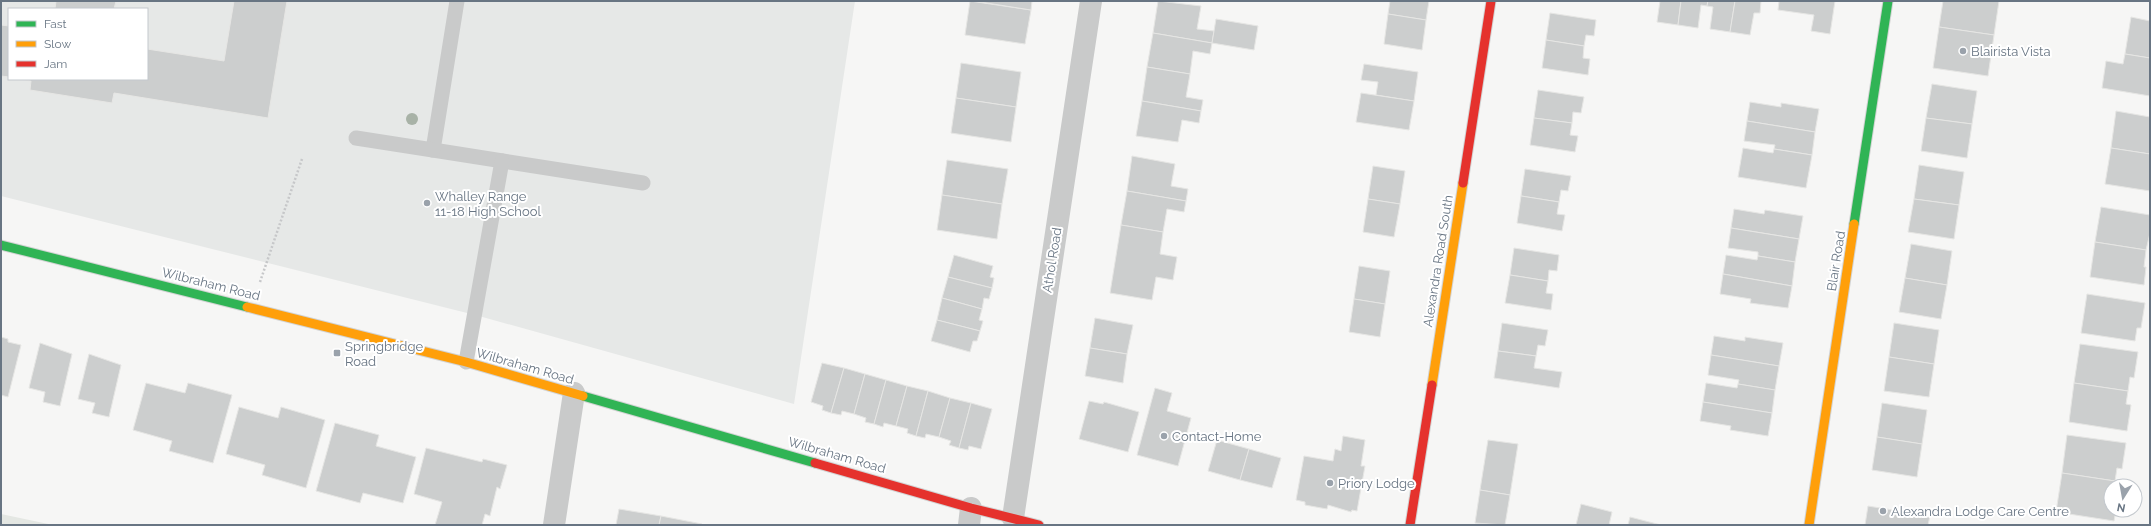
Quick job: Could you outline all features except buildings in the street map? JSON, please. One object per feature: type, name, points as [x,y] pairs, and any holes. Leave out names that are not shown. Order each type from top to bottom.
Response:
[{"type":"main road","name":"Alexandra Road South","points":[[1410,525],[1490,1]]},
{"type":"main road","name":"Blair Road","points":[[1809,525],[1888,1]]},
{"type":"main road","name":"Wilbraham Road","points":[[1,245],[466,362],[574,393],[970,516],[1013,518],[1039,525]]},
{"type":"street","name":"Athol Road","points":[[1013,518],[1091,1]]},
{"type":"street","points":[[554,525],[574,393]]},
{"type":"lane","points":[[434,150],[457,1]]},
{"type":"lane","points":[[356,138],[643,183]]},
{"type":"lane","points":[[466,362],[502,161]]},
{"type":"path","points":[[251,307],[302,159]]},
{"type":"shaded area","name":"Whalley Range 11-18 High School","points":[[1,1],[855,1],[794,404],[479,316],[1,196]]},
{"type":"shaded area","points":[[1,514],[53,525],[1,525]]},
{"type":"traffic: fast","points":[[1854,224],[1888,1]]},
{"type":"traffic: fast","points":[[1,245],[247,307]]},
{"type":"traffic: fast","points":[[583,396],[815,463]]},
{"type":"traffic: slow","points":[[1432,385],[1463,183]]},
{"type":"traffic: slow","points":[[1809,525],[1854,224]]},
{"type":"traffic: slow","points":[[247,307],[466,362],[583,396]]},
{"type":"traffic: jam","points":[[1463,183],[1491,1]]},
{"type":"traffic: jam","points":[[1410,525],[1432,385]]},
{"type":"traffic: jam","points":[[815,463],[971,508],[1039,525]]},
{"type":"place","name":"Blairista Vista","points":[[1963,51]]},
{"type":"place","name":"Whalley Range 11-18 High School","points":[[427,203]]},
{"type":"place","name":"Springbridge Road","points":[[337,353]]},
{"type":"place","name":"Contact-Home","points":[[1164,436]]},
{"type":"place","name":"Priory Lodge","points":[[1330,483]]},
{"type":"place","name":"Alexandra Lodge Care Centre","points":[[1883,511]]}]
